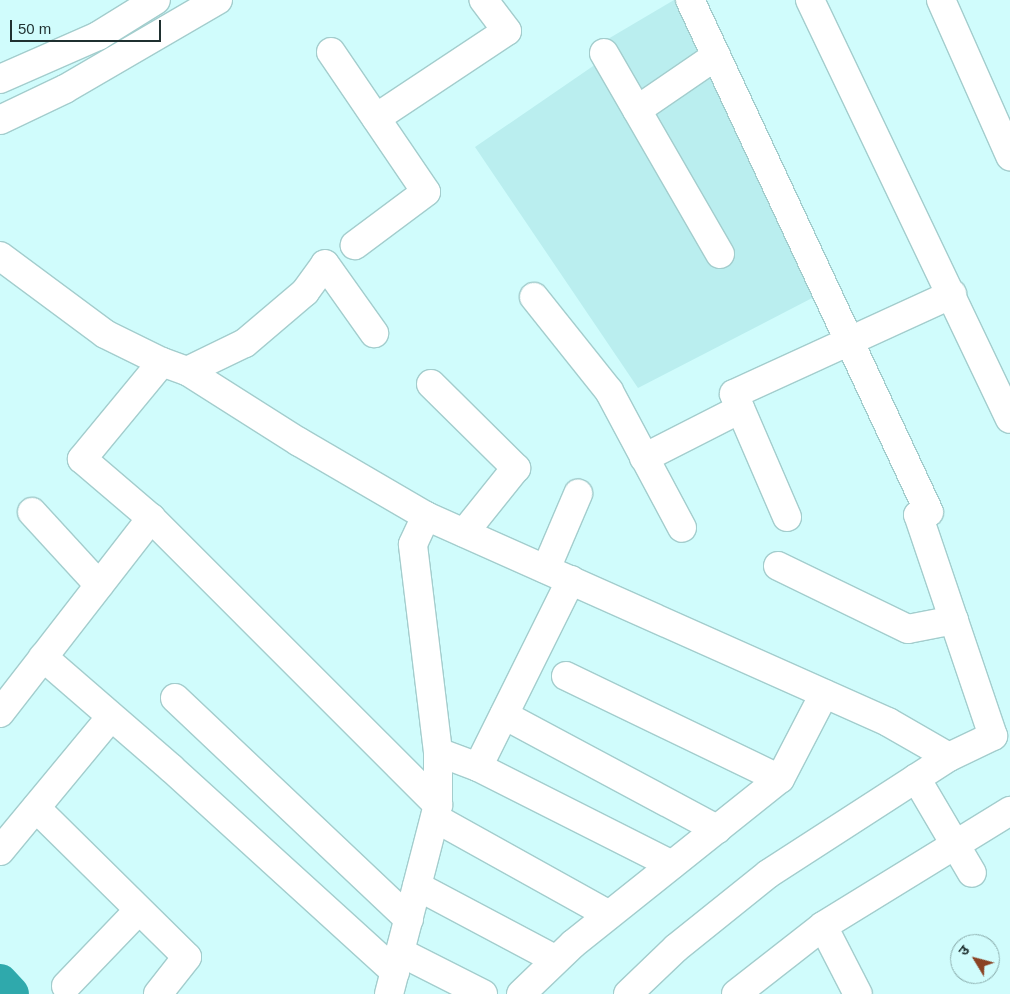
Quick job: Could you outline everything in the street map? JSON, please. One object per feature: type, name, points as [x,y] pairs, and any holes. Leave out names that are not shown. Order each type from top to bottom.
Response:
[{"type":"main road","points":[[0,79],[98,36],[156,0]]},
{"type":"main road","points":[[0,120],[65,89],[218,0]]},
{"type":"main road","points":[[376,118],[507,32],[484,0]]},
{"type":"main road","points":[[628,994],[676,948],[768,874],[948,757],[993,736],[918,515],[929,512],[690,0]]},
{"type":"main road","points":[[810,0],[952,294],[1010,419]]},
{"type":"main road","points":[[941,0],[1010,156]]},
{"type":"main road","points":[[331,52],[426,192],[355,245]]},
{"type":"main road","points":[[604,53],[720,254]]},
{"type":"main road","points":[[637,110],[716,56]]},
{"type":"main road","points":[[0,256],[105,334],[175,366],[426,516],[888,722],[948,757]]},
{"type":"main road","points":[[374,333],[325,264],[305,292],[245,343],[175,366],[82,459],[151,518],[436,812],[609,915]]},
{"type":"main road","points":[[787,517],[734,394],[952,294]]},
{"type":"main road","points":[[534,297],[609,391],[682,528]]},
{"type":"main road","points":[[431,384],[516,468],[464,533]]},
{"type":"main road","points":[[644,458],[740,409]]},
{"type":"main road","points":[[546,569],[578,494]]},
{"type":"main road","points":[[32,512],[99,585]]},
{"type":"main road","points":[[395,973],[436,812],[438,752],[413,544],[426,516]]},
{"type":"main road","points":[[3,700],[43,657],[151,518]]},
{"type":"main road","points":[[778,566],[908,629],[954,620]]},
{"type":"main road","points":[[478,767],[570,580]]},
{"type":"main road","points":[[43,657],[395,973],[483,994]]},
{"type":"main road","points":[[566,676],[780,779]]},
{"type":"main road","points":[[521,994],[556,960],[609,915],[780,779],[824,694]]},
{"type":"main road","points":[[175,698],[409,919]]},
{"type":"main road","points":[[504,715],[717,829]]},
{"type":"main road","points":[[0,851],[111,718]]},
{"type":"main road","points":[[438,752],[478,767],[672,865]]},
{"type":"main road","points":[[916,778],[972,873]]},
{"type":"main road","points":[[36,808],[187,957],[158,994]]},
{"type":"main road","points":[[736,994],[823,926],[1010,811]]},
{"type":"main road","points":[[417,886],[556,960]]},
{"type":"main road","points":[[66,986],[139,910]]},
{"type":"main road","points":[[823,926],[858,994]]},
{"type":"shaded area","points":[[674,0],[680,0],[816,296],[638,388],[475,147],[599,62],[591,49]]},
{"type":"waterway","points":[[0,982],[11,994]]}]
